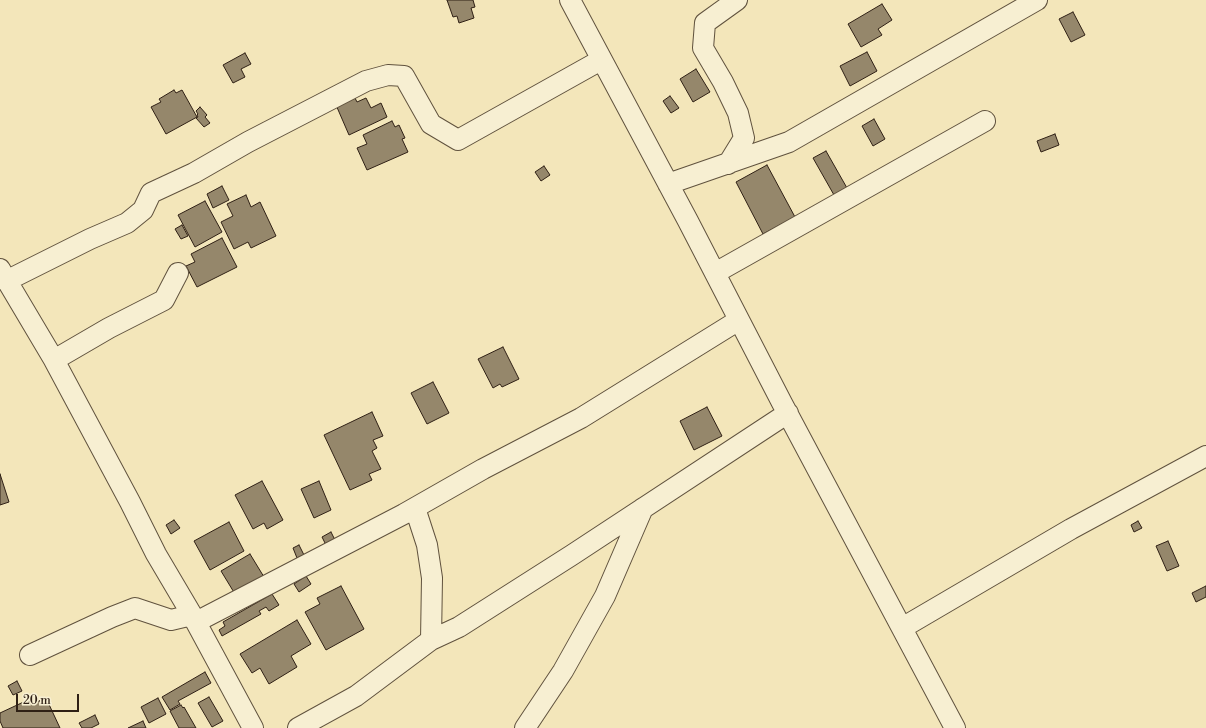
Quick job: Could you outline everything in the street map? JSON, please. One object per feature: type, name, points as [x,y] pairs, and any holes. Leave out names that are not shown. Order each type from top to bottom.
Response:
[{"type":"street","points":[[570,0],[955,728]]},
{"type":"street","points":[[728,164],[744,138],[738,113],[723,82],[703,48],[705,23],[737,0]]},
{"type":"street","points":[[668,184],[789,142],[1038,0]]},
{"type":"street","points":[[253,728],[194,618],[156,554],[54,360],[3,275],[127,223],[143,210],[151,193],[194,173],[248,142],[366,81],[388,75],[404,76],[432,124],[458,140],[601,60]]},
{"type":"street","points":[[715,273],[985,120]]},
{"type":"street","points":[[54,360],[109,328],[164,300],[178,273]]},
{"type":"street","points":[[30,655],[134,608],[171,620],[194,618],[415,508],[483,469],[581,418],[739,320]]},
{"type":"street","points":[[298,728],[356,696],[431,640],[459,627],[788,413]]},
{"type":"street","points":[[902,628],[1071,530],[1206,456]]},
{"type":"street","points":[[415,508],[427,545],[432,578],[431,640]]},
{"type":"street","points":[[525,728],[563,671],[605,596],[643,508]]},
{"type":"building","points":[[447,0],[473,0],[475,7],[471,8],[474,18],[459,23],[457,16],[453,17]]},
{"type":"building","points":[[882,4],[892,20],[878,29],[882,35],[861,47],[848,24]]},
{"type":"building","points":[[1073,12],[1085,35],[1071,42],[1059,19]]},
{"type":"building","points":[[867,52],[877,71],[850,86],[840,66]]},
{"type":"building","points":[[245,53],[251,64],[241,69],[245,77],[233,83],[223,65]]},
{"type":"building","points":[[696,69],[710,92],[693,102],[680,79]]},
{"type":"building","points":[[174,90],[176,93],[182,90],[197,117],[166,134],[151,107],[161,102],[159,99]]},
{"type":"building","points":[[354,96],[357,102],[366,98],[371,108],[381,103],[387,117],[349,135],[336,105]]},
{"type":"building","points":[[670,96],[679,108],[671,113],[663,101]]},
{"type":"building","points":[[200,107],[207,115],[205,117],[210,123],[204,127],[196,118],[198,117],[198,114],[196,111]]},
{"type":"building","points":[[874,119],[885,139],[873,146],[862,126]]},
{"type":"building","points":[[392,121],[395,127],[399,125],[405,138],[402,139],[408,152],[367,170],[357,148],[367,144],[363,135]]},
{"type":"building","points":[[1055,134],[1059,145],[1041,152],[1037,141]]},
{"type":"building","points":[[826,151],[847,188],[834,195],[813,158]]},
{"type":"building","points":[[767,165],[795,217],[763,234],[736,182]]},
{"type":"building","points":[[544,166],[550,175],[541,181],[535,172]]},
{"type":"building","points":[[222,186],[229,200],[213,208],[207,194]]},
{"type":"building","points":[[246,195],[251,207],[260,202],[276,236],[251,248],[248,242],[234,249],[221,222],[233,216],[227,204]]},
{"type":"building","points":[[205,201],[222,232],[195,247],[178,215]]},
{"type":"building","points":[[182,225],[188,236],[181,239],[175,229]]},
{"type":"building","points":[[222,238],[237,267],[197,287],[186,266],[195,262],[191,254]]},
{"type":"building","points":[[503,347],[519,379],[502,387],[500,384],[493,388],[478,359]]},
{"type":"building","points":[[433,382],[449,413],[427,424],[411,393]]},
{"type":"building","points":[[707,407],[722,436],[694,450],[680,421]]},
{"type":"building","points":[[372,412],[383,436],[373,440],[377,448],[372,451],[381,469],[369,474],[372,480],[350,490],[324,435]]},
{"type":"building","points":[[0,474],[9,502],[0,505]]},
{"type":"building","points":[[262,481],[283,520],[267,529],[264,523],[253,529],[235,495]]},
{"type":"building","points":[[319,481],[331,510],[314,518],[301,489]]},
{"type":"building","points":[[174,520],[180,528],[171,534],[166,525]]},
{"type":"building","points":[[1138,521],[1142,528],[1134,532],[1131,525]]},
{"type":"building","points":[[229,522],[244,551],[210,570],[194,541]]},
{"type":"building","points":[[331,532],[335,540],[326,545],[322,537]]},
{"type":"building","points":[[1168,541],[1179,566],[1167,571],[1156,546]]},
{"type":"building","points":[[299,545],[304,555],[297,558],[293,548]]},
{"type":"building","points":[[250,554],[264,577],[235,594],[221,571]]},
{"type":"building","points":[[306,576],[311,584],[299,592],[294,584]]},
{"type":"building","points":[[341,586],[364,629],[326,650],[305,612],[320,604],[317,598]]},
{"type":"building","points":[[1206,586],[1206,597],[1196,602],[1192,593]]},
{"type":"building","points":[[272,594],[279,605],[269,611],[266,607],[259,611],[261,614],[222,636],[219,630],[225,626],[223,622]]},
{"type":"building","points":[[297,620],[311,644],[291,656],[297,667],[269,684],[260,668],[252,673],[240,654]]},
{"type":"building","points":[[205,672],[211,683],[178,701],[180,704],[170,710],[162,697]]},
{"type":"building","points":[[17,681],[22,691],[13,695],[8,686]]},
{"type":"building","points":[[209,697],[223,721],[212,727],[198,703]]},
{"type":"building","points":[[46,698],[60,728],[3,728],[0,721],[0,713],[30,699],[32,704]]},
{"type":"building","points":[[158,698],[166,714],[149,723],[141,707]]},
{"type":"building","points":[[181,705],[183,708],[184,707],[196,728],[179,728],[170,711]]},
{"type":"building","points":[[95,715],[99,724],[91,728],[82,728],[79,723]]},
{"type":"building","points":[[143,721],[146,728],[128,728]]}]
